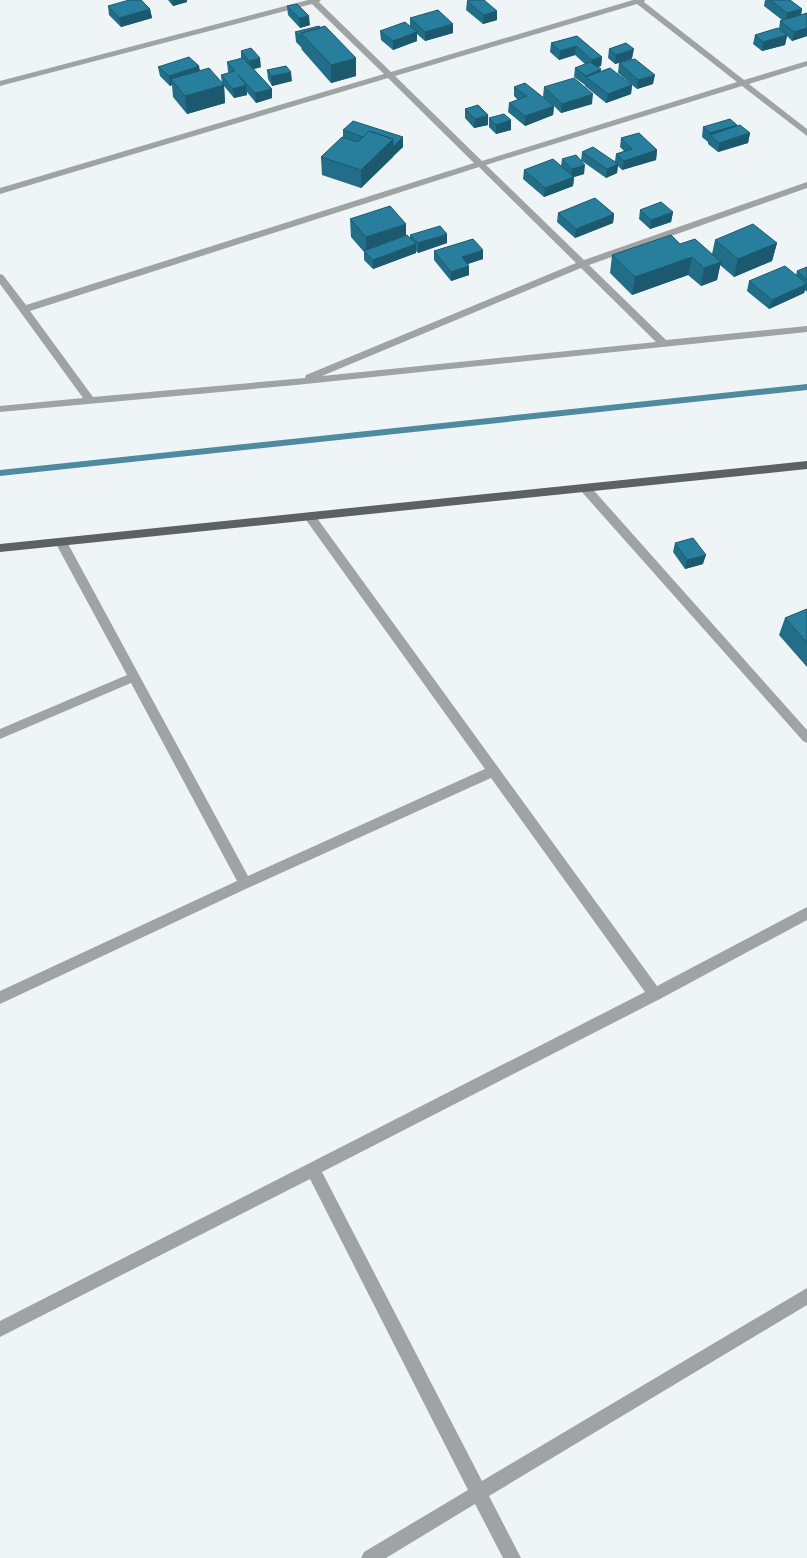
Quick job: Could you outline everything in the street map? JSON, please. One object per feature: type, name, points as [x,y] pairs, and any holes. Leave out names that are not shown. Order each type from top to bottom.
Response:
[{"type":"main road","points":[[0,548],[807,465]]},
{"type":"street","points":[[0,84],[315,0],[664,344]]},
{"type":"street","points":[[0,191],[390,76],[639,0],[807,133]]},
{"type":"street","points":[[25,309],[480,164],[807,63]]},
{"type":"street","points":[[296,382],[583,264],[807,185]]},
{"type":"street","points":[[0,277],[90,400]]},
{"type":"street","points":[[0,409],[296,382],[807,328]]},
{"type":"street","points":[[585,488],[807,738]]},
{"type":"street","points":[[310,517],[655,995]]},
{"type":"street","points":[[62,542],[245,883]]},
{"type":"street","points":[[0,734],[134,678]]},
{"type":"street","points":[[0,998],[245,883],[493,771]]},
{"type":"street","points":[[0,1329],[312,1168],[655,995],[807,913]]},
{"type":"street","points":[[312,1168],[512,1558]]},
{"type":"street","points":[[370,1558],[807,1296]]},
{"type":"building","points":[[129,0],[141,0],[150,9],[119,18],[108,6]]},
{"type":"building","points":[[484,0],[497,11],[484,15],[467,1]]},
{"type":"building","points":[[770,0],[790,0],[802,9],[787,13]]},
{"type":"building","points":[[297,4],[309,16],[299,18],[287,6]]},
{"type":"building","points":[[438,10],[453,24],[425,32],[410,18]]},
{"type":"building","points":[[807,13],[807,28],[794,32],[780,21]]},
{"type":"building","points":[[405,22],[417,32],[393,41],[380,31]]},
{"type":"building","points":[[319,26],[321,28],[301,33],[301,38],[295,32]]},
{"type":"building","points":[[325,26],[356,58],[331,65],[301,33]]},
{"type":"building","points":[[778,28],[787,35],[763,42],[755,35]]},
{"type":"building","points":[[577,36],[602,57],[592,60],[576,46],[560,51],[551,43]]},
{"type":"building","points":[[626,43],[634,49],[616,55],[609,49]]},
{"type":"building","points":[[251,48],[260,58],[249,61],[241,51]]},
{"type":"building","points":[[189,57],[199,66],[169,76],[158,67]]},
{"type":"building","points":[[243,58],[272,89],[255,93],[238,75],[246,85],[233,89],[221,75],[235,71],[227,62]]},
{"type":"building","points":[[635,59],[655,75],[638,80],[619,63]]},
{"type":"building","points":[[590,62],[601,69],[586,76],[575,68]]},
{"type":"building","points":[[286,66],[291,72],[271,76],[267,70]]},
{"type":"building","points":[[209,68],[224,85],[185,96],[171,79]]},
{"type":"building","points":[[610,68],[632,85],[608,94],[586,77]]},
{"type":"building","points":[[574,78],[593,94],[562,104],[544,87]]},
{"type":"building","points":[[525,83],[554,106],[525,116],[509,103],[527,96],[514,87]]},
{"type":"building","points":[[478,105],[488,115],[475,119],[465,109]]},
{"type":"building","points":[[504,114],[511,120],[496,125],[489,118]]},
{"type":"building","points":[[730,119],[737,125],[710,133],[703,127]]},
{"type":"building","points":[[353,121],[403,137],[393,147],[393,139],[369,131],[363,137],[343,130]]},
{"type":"building","points":[[740,125],[750,133],[719,143],[710,135]]},
{"type":"building","points":[[369,131],[393,139],[361,170],[321,157],[342,137],[358,142]]},
{"type":"building","points":[[639,133],[657,150],[624,161],[616,154],[632,149],[621,138]]},
{"type":"building","points":[[593,147],[618,164],[607,169],[582,152]]},
{"type":"building","points":[[576,155],[585,165],[572,169],[562,159]]},
{"type":"building","points":[[553,159],[574,177],[545,188],[524,170]]},
{"type":"building","points":[[595,198],[614,214],[576,229],[558,213]]},
{"type":"building","points":[[661,202],[673,212],[651,220],[640,210]]},
{"type":"building","points":[[390,206],[406,224],[366,237],[350,219]]},
{"type":"building","points":[[753,224],[777,243],[738,259],[715,240]]},
{"type":"building","points":[[440,226],[447,234],[418,243],[410,235]]},
{"type":"building","points":[[407,235],[416,244],[373,260],[364,251]]},
{"type":"building","points":[[671,235],[680,244],[695,239],[721,262],[704,268],[692,257],[635,277],[612,255]]},
{"type":"building","points":[[473,239],[483,250],[462,257],[469,266],[451,272],[434,251]]},
{"type":"building","points":[[785,266],[807,284],[772,300],[749,281]]},
{"type":"building","points":[[807,267],[807,280],[797,271]]},
{"type":"building","points":[[693,538],[706,555],[687,560],[675,543]]},
{"type":"building","points":[[807,609],[807,643],[785,618]]},
{"type":"waterway","points":[[0,473],[807,387]]}]
